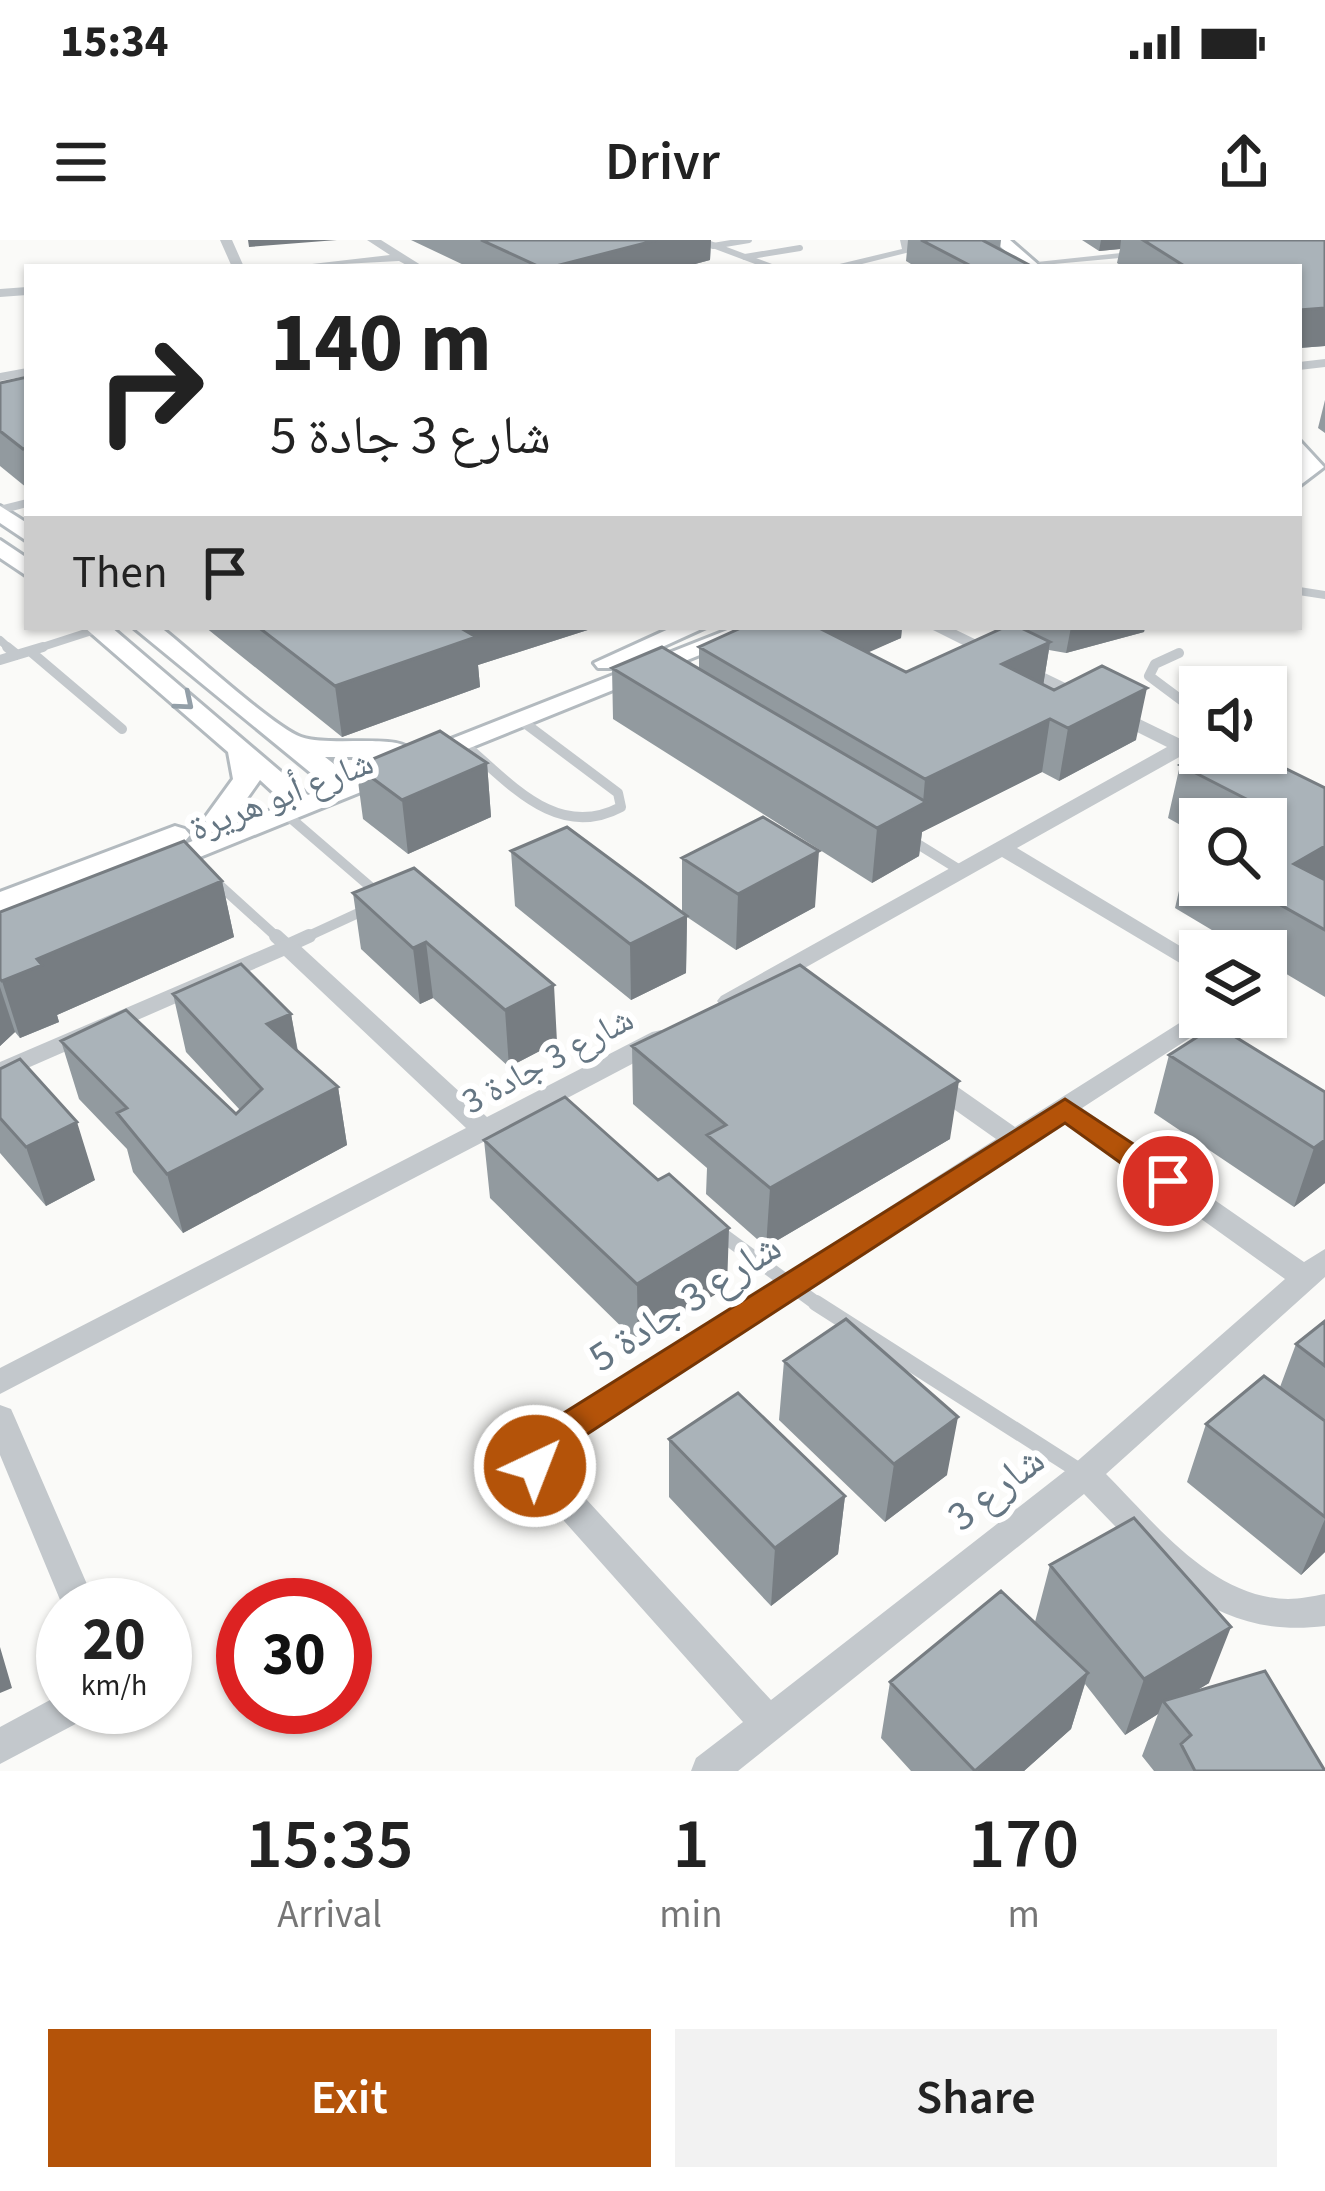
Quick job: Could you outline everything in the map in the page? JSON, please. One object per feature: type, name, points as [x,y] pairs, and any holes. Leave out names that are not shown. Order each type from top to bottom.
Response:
[{"type":"street","points":[[373,240],[411,264]]},
{"type":"street","points":[[848,264],[906,252],[910,249],[906,240]]},
{"type":"street","points":[[1000,240],[1036,264]]},
{"type":"street","points":[[1018,240],[1037,264]]},
{"type":"street","points":[[706,243],[766,264]]},
{"type":"street","points":[[1047,264],[1157,252]]},
{"type":"street","points":[[327,264],[396,258]]},
{"type":"street","points":[[732,264],[749,258]]},
{"type":"street","points":[[1305,489],[1313,459]]},
{"type":"street","points":[[0,511],[24,531]]},
{"type":"street","points":[[0,547],[24,567]]},
{"type":"street","points":[[99,630],[242,749],[293,805]]},
{"type":"street","points":[[149,630],[340,782]]},
{"type":"street","name":"شارع أبو هريرة","points":[[0,926],[186,854],[340,782],[396,749],[687,630]]},
{"type":"street","name":"شارع أبو هريرة","points":[[340,782],[651,680],[751,630]]},
{"type":"street","name":"شارع 3 جادة 3","points":[[0,1382],[488,1133],[559,1107],[685,1025],[788,980],[1000,847],[1192,752],[942,630]]},
{"type":"street","points":[[287,740],[346,753],[396,749]]},
{"type":"street","points":[[218,819],[247,779],[242,749]]},
{"type":"street","name":"شارع أبو هريرة","points":[[0,903],[218,819],[293,805]]},
{"type":"street","points":[[1000,847],[1179,955]]},
{"type":"street","points":[[0,1072],[287,946],[488,1133]]},
{"type":"street","name":"شارع 3 جادة 5","points":[[768,1723],[535,1466],[539,1447],[1179,1034]]},
{"type":"street","points":[[906,1063],[1016,1140]]},
{"type":"street","points":[[1065,1109],[1315,1269]]},
{"type":"street","name":"شارع 3","points":[[709,1771],[1085,1474],[1315,1269]]},
{"type":"street","points":[[0,1418],[68,1578]]},
{"type":"street","points":[[1085,1474],[1210,1593],[1274,1615],[1325,1610]]},
{"type":"street","points":[[0,1746],[36,1727]]},
{"type":"lane","points":[[706,243],[729,240]]},
{"type":"lane","points":[[706,243],[749,240]]},
{"type":"lane","points":[[749,258],[800,248]]},
{"type":"lane","points":[[0,660],[91,630]]},
{"type":"lane","points":[[0,640],[17,655]]},
{"type":"lane","points":[[30,651],[122,729]]},
{"type":"lane","points":[[1179,653],[1155,664],[1149,676],[1179,698]]},
{"type":"lane","points":[[464,744],[550,814],[595,821],[621,807],[618,793],[522,721]]},
{"type":"lane","points":[[1287,773],[1292,776]]},
{"type":"lane","points":[[186,854],[287,946],[381,898],[293,805]]},
{"type":"lane","points":[[903,835],[963,872]]},
{"type":"lane","points":[[694,1213],[785,1284],[1085,1474]]},
{"type":"building","points":[[481,240],[657,240],[564,264],[533,264]]},
{"type":"building","points":[[921,240],[982,240],[1027,264],[967,264]]},
{"type":"building","points":[[1143,240],[1325,240],[1325,308],[1302,310],[1302,264],[1181,264]]},
{"type":"building","points":[[24,378],[24,449],[0,431],[0,383]]},
{"type":"building","points":[[262,630],[464,630],[476,637],[335,686]]},
{"type":"building","points":[[736,630],[823,630],[906,672],[998,630],[1025,630],[1050,642],[1002,664],[1054,690],[1102,666],[1147,688],[1068,728],[1050,719],[925,779],[699,647]]},
{"type":"building","points":[[662,647],[926,802],[877,828],[612,668]]},
{"type":"building","points":[[440,731],[487,763],[402,800],[356,766]]},
{"type":"building","points":[[1287,769],[1325,788],[1325,846],[1294,864],[1325,880],[1325,930],[1282,906],[1287,906],[1287,798],[1244,798],[1198,774],[1287,774]]},
{"type":"building","points":[[763,817],[819,851],[738,894],[682,858]]},
{"type":"building","points":[[567,827],[687,916],[630,944],[511,851]]},
{"type":"building","points":[[184,841],[222,881],[37,959],[42,965],[0,979],[0,912]]},
{"type":"building","points":[[414,868],[554,985],[505,1010],[426,942],[413,948],[353,893]]},
{"type":"building","points":[[241,964],[291,1014],[267,1024],[338,1087],[167,1174],[117,1113],[127,1108],[61,1041],[126,1010],[236,1114],[262,1089],[173,994]]},
{"type":"building","points":[[800,965],[959,1081],[770,1188],[707,1135],[726,1125],[632,1046]]},
{"type":"building","points":[[1196,1038],[1237,1038],[1325,1092],[1325,1140],[1314,1148],[1169,1055]]},
{"type":"building","points":[[20,1059],[77,1122],[26,1147],[0,1118],[0,1069]]},
{"type":"building","points":[[565,1097],[658,1180],[669,1174],[729,1228],[637,1284],[484,1140]]},
{"type":"building","points":[[846,1319],[958,1417],[894,1464],[784,1361]]},
{"type":"building","points":[[1325,1321],[1325,1366],[1296,1344]]},
{"type":"building","points":[[1264,1376],[1325,1421],[1325,1517],[1206,1424]]},
{"type":"building","points":[[738,1393],[845,1496],[775,1548],[669,1439]]},
{"type":"building","points":[[1134,1518],[1231,1627],[1144,1679],[1050,1565]]},
{"type":"building","points":[[1001,1591],[1088,1673],[975,1771],[890,1682]]},
{"type":"building","points":[[1265,1671],[1325,1771],[1195,1771],[1181,1744],[1191,1735],[1163,1701]]},
{"type":"route","points":[[535,1466],[539,1447],[785,1284],[1065,1109],[1168,1181]]}]
